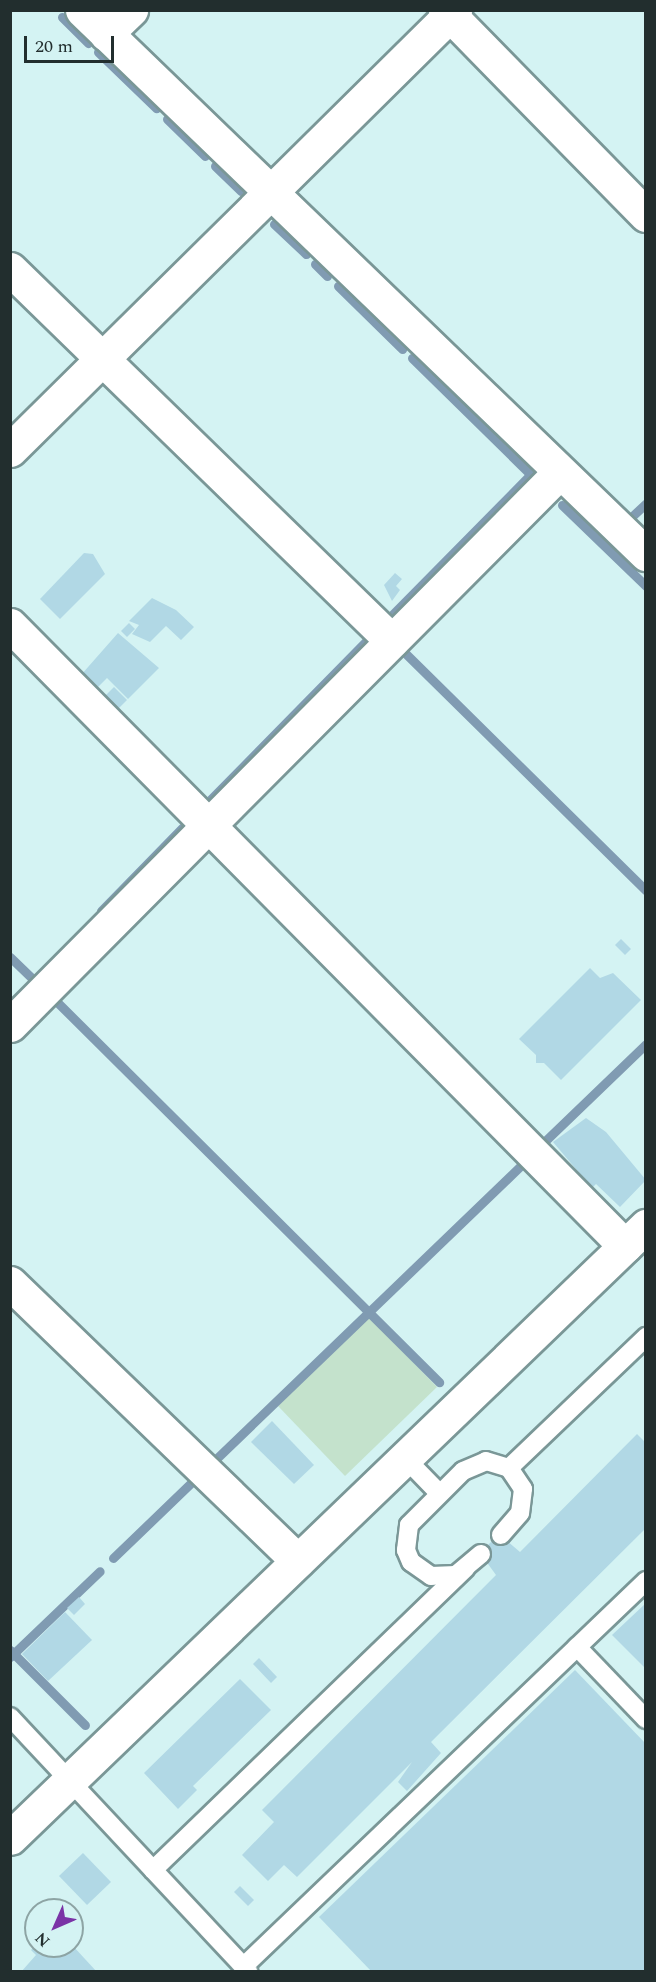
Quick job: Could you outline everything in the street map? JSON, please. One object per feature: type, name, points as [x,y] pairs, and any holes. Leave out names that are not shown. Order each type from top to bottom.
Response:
[{"type":"street","points":[[81,10],[645,554]]},
{"type":"street","points":[[106,34],[131,10]]},
{"type":"street","points":[[10,450],[450,12],[645,215]]},
{"type":"street","points":[[10,269],[392,641]]},
{"type":"street","points":[[10,1025],[560,472]]},
{"type":"street","points":[[10,625],[209,825],[635,1236],[10,1838]]},
{"type":"street","points":[[10,1283],[298,1561]]},
{"type":"lane","points":[[509,1468],[645,1337]]},
{"type":"lane","points":[[405,1458],[440,1493]]},
{"type":"lane","points":[[466,1568],[444,1578],[431,1576],[411,1562],[406,1550],[409,1526],[440,1493],[473,1464],[486,1461],[509,1468],[523,1489],[524,1501],[501,1535]]},
{"type":"lane","points":[[153,1870],[481,1554]]},
{"type":"lane","points":[[10,1717],[246,1969],[645,1581]]},
{"type":"lane","points":[[577,1647],[645,1719]]},
{"type":"green space","points":[[369,1317],[437,1387],[345,1476],[278,1406]]},
{"type":"building","points":[[84,553],[93,554],[105,574],[60,619],[40,599]]},
{"type":"building","points":[[395,573],[402,579],[396,586],[400,590],[392,601],[384,585]]},
{"type":"building","points":[[152,598],[176,610],[194,627],[181,640],[166,626],[150,642],[132,634],[139,625],[129,621]]},
{"type":"building","points":[[129,623],[135,629],[127,637],[121,631]]},
{"type":"building","points":[[118,633],[159,668],[128,699],[107,678],[96,689],[81,675]]},
{"type":"building","points":[[114,687],[127,700],[116,711],[103,698]]},
{"type":"building","points":[[621,939],[631,949],[625,955],[615,945]]},
{"type":"building","points":[[590,968],[600,978],[613,973],[641,1000],[561,1080],[544,1063],[536,1063],[536,1055],[519,1039]]},
{"type":"building","points":[[586,1118],[606,1132],[646,1180],[620,1207],[596,1184],[592,1188],[553,1142]]},
{"type":"building","points":[[272,1421],[314,1465],[294,1484],[251,1442]]},
{"type":"building","points":[[637,1434],[646,1443],[646,1528],[431,1742],[441,1753],[407,1791],[398,1782],[412,1762],[297,1877],[284,1865],[268,1881],[242,1855],[274,1822],[262,1810],[496,1575],[480,1553],[499,1534],[520,1552]]},
{"type":"building","points":[[79,1597],[85,1604],[74,1615],[67,1608]]},
{"type":"building","points":[[646,1603],[646,1669],[612,1635]]},
{"type":"building","points":[[65,1612],[92,1640],[48,1681],[22,1654]]},
{"type":"building","points":[[259,1658],[277,1677],[271,1683],[253,1664]]},
{"type":"building","points":[[575,1670],[646,1744],[646,1972],[372,1972],[319,1917]]},
{"type":"building","points":[[240,1679],[271,1710],[193,1786],[197,1790],[178,1809],[144,1773]]},
{"type":"building","points":[[83,1853],[111,1882],[87,1905],[84,1898],[80,1898],[59,1876]]},
{"type":"building","points":[[240,1886],[254,1900],[248,1906],[234,1892]]},
{"type":"building","points":[[33,1958],[84,1958],[97,1972],[21,1972]]},
{"type":"waterway","points":[[62,17],[88,43]]},
{"type":"waterway","points":[[98,52],[156,108]]},
{"type":"waterway","points":[[167,119],[205,156]]},
{"type":"waterway","points":[[215,166],[241,191]]},
{"type":"waterway","points":[[274,224],[306,254]]},
{"type":"waterway","points":[[315,264],[327,276]]},
{"type":"waterway","points":[[338,286],[402,349]]},
{"type":"waterway","points":[[412,358],[528,472]]},
{"type":"waterway","points":[[392,615],[531,474]]},
{"type":"waterway","points":[[627,521],[646,503]]},
{"type":"waterway","points":[[562,505],[646,586]]},
{"type":"waterway","points":[[210,800],[367,640]]},
{"type":"waterway","points":[[401,649],[646,891]]},
{"type":"waterway","points":[[101,911],[182,828]]},
{"type":"waterway","points":[[10,957],[33,979]]},
{"type":"waterway","points":[[55,1000],[439,1382]]},
{"type":"waterway","points":[[544,1142],[646,1044]]},
{"type":"waterway","points":[[217,1458],[524,1163]]},
{"type":"waterway","points":[[113,1558],[194,1480]]},
{"type":"waterway","points":[[10,1657],[100,1571]]},
{"type":"waterway","points":[[10,1650],[85,1725]]}]
